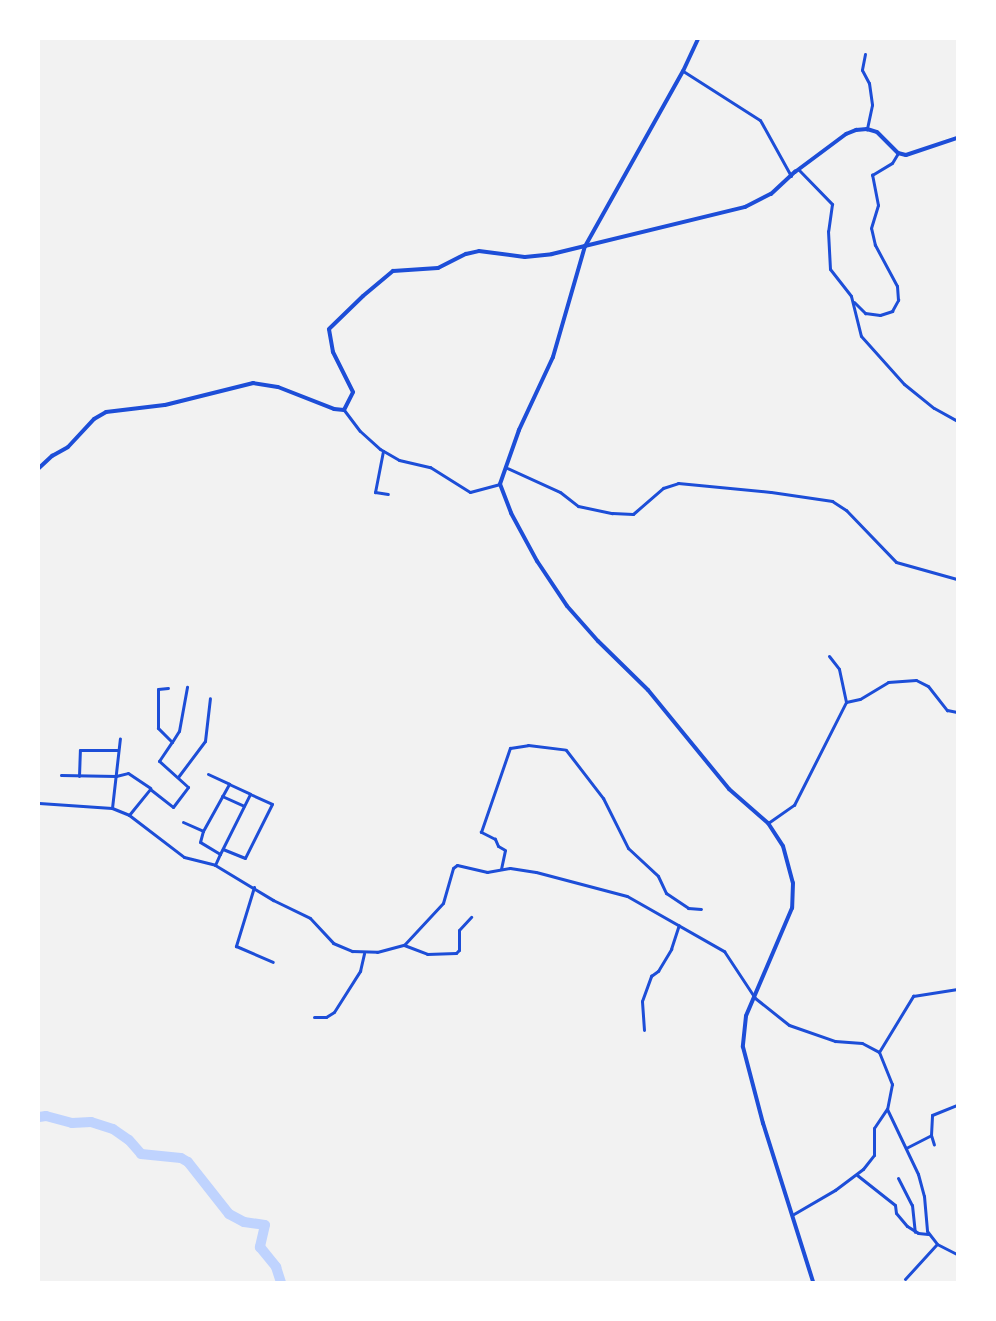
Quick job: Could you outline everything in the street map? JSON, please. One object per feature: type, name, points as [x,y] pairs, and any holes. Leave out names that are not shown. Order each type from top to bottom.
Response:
[{"type":"street","points":[[698,39],[683,71],[585,246],[552,357],[504,467],[500,484],[511,513],[537,561],[567,606],[598,641],[648,690],[729,789],[768,823],[783,846],[790,865],[794,898],[773,958],[745,1024],[743,1047],[791,1216],[813,1282]]},
{"type":"street","points":[[865,54],[862,70],[869,83],[872,105],[867,129]]},
{"type":"street","points":[[683,71],[760,120],[791,176]]},
{"type":"street","points":[[344,410],[353,392],[333,352],[329,329],[387,274],[400,269],[445,266],[472,252],[525,257],[585,246],[755,204],[771,194],[798,169],[846,134],[867,129],[881,135],[898,153],[913,154],[944,140],[957,138]]},
{"type":"street","points":[[798,169],[832,204],[828,231],[830,269],[853,301],[872,315],[892,311],[898,300],[897,286],[875,245],[871,228],[878,205],[872,175],[892,163],[898,153]]},
{"type":"street","points":[[853,301],[863,339],[916,394],[957,421]]},
{"type":"street","points":[[39,468],[52,456],[68,447],[94,419],[106,412],[165,405],[253,383],[278,387],[334,409],[344,410],[360,431],[384,451],[399,460],[430,467],[466,491],[479,491],[500,484]]},
{"type":"street","points":[[384,451],[375,492],[388,494]]},
{"type":"street","points":[[504,467],[560,492],[578,506],[612,513],[633,513],[663,488],[678,483],[771,492],[832,501],[846,510],[896,562],[957,579]]},
{"type":"street","points":[[768,823],[794,805],[846,702],[839,669],[829,656]]},
{"type":"street","points":[[846,702],[860,699],[888,682],[916,680],[928,686],[947,710],[957,712]]},
{"type":"street","points":[[61,775],[116,776],[128,773],[174,807],[188,786],[159,761],[179,731],[187,687]]},
{"type":"street","points":[[168,688],[158,689],[158,728],[172,742]]},
{"type":"street","points":[[178,777],[205,741],[210,698]]},
{"type":"street","points":[[112,808],[120,738]]},
{"type":"street","points":[[501,869],[505,850],[498,846],[495,839],[481,832],[510,748],[528,745],[566,750],[603,798],[628,848],[658,876],[666,893],[688,908],[701,909]]},
{"type":"street","points":[[79,776],[80,750],[117,750]]},
{"type":"street","points":[[208,774],[270,803],[272,808],[245,858],[223,849]]},
{"type":"street","points":[[220,854],[200,842],[203,831],[229,784]]},
{"type":"street","points":[[129,815],[150,789]]},
{"type":"street","points":[[215,865],[250,794]]},
{"type":"street","points":[[222,796],[244,806]]},
{"type":"street","points":[[39,803],[112,808],[129,815],[167,847],[184,857],[215,865],[273,900],[312,919],[336,945],[364,953],[404,945],[427,954],[456,953],[459,950],[459,930],[471,917]]},
{"type":"street","points":[[183,822],[203,831]]},
{"type":"street","points":[[404,945],[443,903],[455,866],[488,872],[501,869],[536,872],[627,896],[726,953],[755,998],[789,1025],[835,1041],[862,1043],[879,1052],[892,1084],[887,1109],[874,1128],[874,1155],[857,1175],[791,1216]]},
{"type":"street","points":[[254,887],[237,946],[273,962]]},
{"type":"street","points":[[644,1030],[642,1001],[651,976],[658,971],[671,949],[680,925]]},
{"type":"street","points":[[314,1017],[326,1017],[334,1012],[360,971],[364,953]]},
{"type":"street","points":[[879,1052],[913,996],[957,989]]},
{"type":"street","points":[[934,1145],[931,1135],[931,1116],[957,1105]]},
{"type":"street","points":[[887,1109],[924,1193],[928,1234],[937,1245],[957,1254]]},
{"type":"street","points":[[906,1148],[931,1135]]},
{"type":"street","points":[[857,1175],[895,1205],[899,1217],[915,1232],[928,1234]]},
{"type":"street","points":[[897,1178],[912,1205],[915,1232]]},
{"type":"street","points":[[905,1279],[937,1245]]},
{"type":"waterway","points":[[39,1117],[46,1116],[72,1123],[91,1122],[113,1129],[129,1140],[141,1154],[181,1158],[188,1162],[229,1214],[244,1222],[265,1225],[260,1247],[276,1267],[281,1282]]}]
